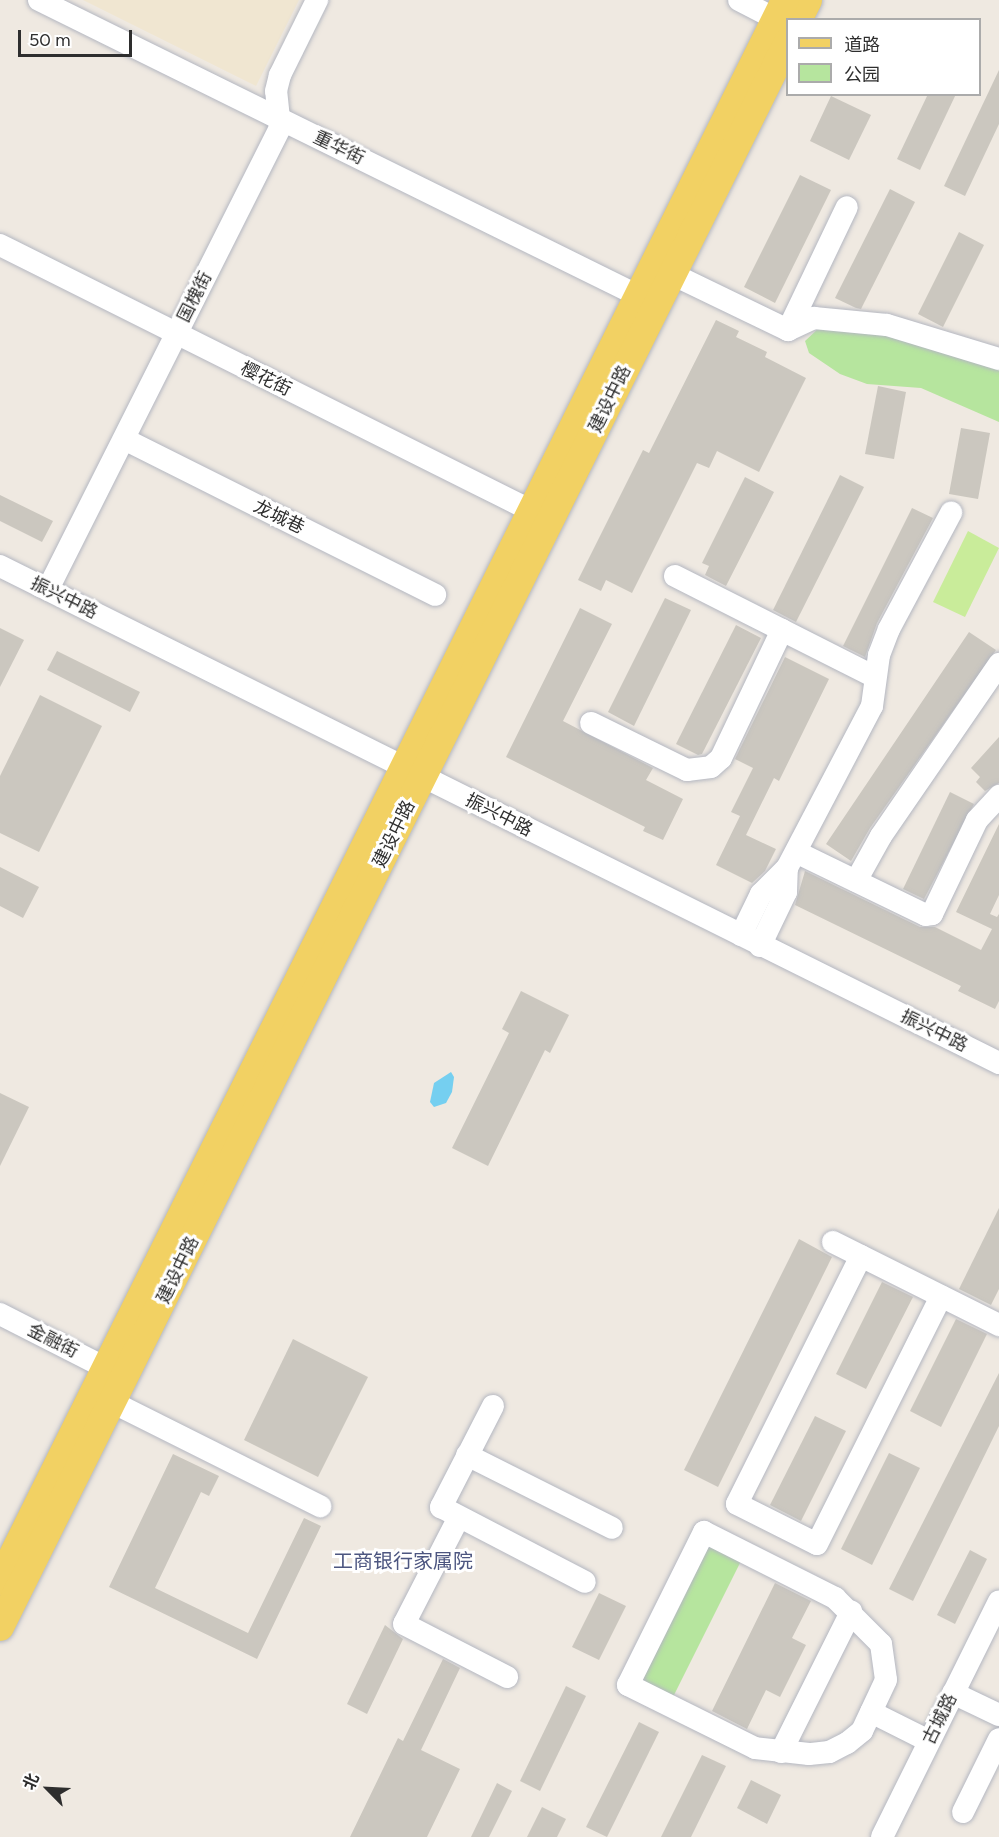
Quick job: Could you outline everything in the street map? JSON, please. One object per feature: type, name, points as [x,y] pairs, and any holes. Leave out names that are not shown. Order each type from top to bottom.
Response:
[{"type":"main road","name":"建设中路","points":[[789,18],[808,0]]},
{"type":"main road","name":"建设中路","points":[[0,1581],[106,1368],[672,274],[786,22]]},
{"type":"main road","name":"建设中路","points":[[0,1627],[112,1402],[411,778],[532,511],[639,296],[786,22]]},
{"type":"street","name":"重华街","points":[[39,0],[639,296]]},
{"type":"street","points":[[281,120],[276,91],[280,75],[317,0]]},
{"type":"street","points":[[739,0],[786,20]]},
{"type":"street","name":"国槐街","points":[[48,590],[280,128],[281,120]]},
{"type":"street","points":[[788,330],[847,207]]},
{"type":"street","name":"樱花街","points":[[0,245],[532,511]]},
{"type":"street","points":[[672,274],[788,330]]},
{"type":"street","points":[[788,330],[814,318],[887,325],[999,359]]},
{"type":"street","name":"龙城巷","points":[[124,439],[435,595]]},
{"type":"street","points":[[751,940],[786,892],[791,860],[872,706],[875,678],[889,629],[951,513]]},
{"type":"street","name":"振兴中路","points":[[0,566],[999,1079]]},
{"type":"street","points":[[675,576],[875,678]]},
{"type":"street","name":"振兴中路","points":[[0,583],[751,940],[999,1063]]},
{"type":"street","points":[[591,723],[687,770],[711,767],[721,758],[782,630]]},
{"type":"street","points":[[856,881],[881,836],[999,664]]},
{"type":"street","points":[[791,860],[856,881],[926,915],[932,914],[977,820],[999,796]]},
{"type":"street","points":[[833,1242],[999,1325]]},
{"type":"street","points":[[861,1256],[737,1504],[817,1544],[941,1296]]},
{"type":"street","name":"金融街","points":[[0,1314],[106,1368]]},
{"type":"street","points":[[112,1402],[320,1506]]},
{"type":"street","points":[[493,1406],[441,1507],[585,1582]]},
{"type":"street","points":[[467,1455],[612,1528]]},
{"type":"street","points":[[459,1516],[404,1624],[507,1677]]},
{"type":"street","points":[[704,1532],[836,1598],[881,1644],[886,1664],[886,1680],[871,1712],[862,1731],[847,1743],[829,1752],[781,1752],[755,1748],[628,1685],[704,1532]]},
{"type":"street","name":"古城路","points":[[882,1837],[999,1601]]},
{"type":"street","points":[[781,1752],[851,1612]]},
{"type":"street","points":[[953,1693],[999,1715]]},
{"type":"street","points":[[871,1712],[929,1741]]},
{"type":"street","points":[[963,1812],[999,1739]]},
{"type":"shaded area","points":[[83,0],[299,0],[256,86]]},
{"type":"green space","points":[[821,326],[861,328],[999,367],[999,422],[921,388],[867,384],[840,374],[809,353],[805,341]]},
{"type":"green space","points":[[968,531],[999,548],[965,617],[933,602]]},
{"type":"green space","points":[[710,1543],[742,1559],[672,1699],[641,1683]]},
{"type":"water","points":[[451,1072],[454,1077],[452,1092],[446,1103],[434,1107],[430,1102],[434,1083]]},
{"type":"building","points":[[999,70],[999,124],[965,196],[944,186]]},
{"type":"building","points":[[831,96],[871,115],[849,160],[810,141]]},
{"type":"building","points":[[927,96],[955,96],[920,170],[897,159]]},
{"type":"building","points":[[800,175],[831,190],[775,303],[744,287]]},
{"type":"building","points":[[890,189],[915,202],[861,309],[856,308],[835,298]]},
{"type":"building","points":[[959,232],[984,245],[943,327],[918,314]]},
{"type":"building","points":[[716,320],[739,331],[736,337],[767,352],[765,357],[806,378],[759,472],[717,451],[709,468],[697,463],[632,593],[606,580],[601,591],[578,580],[643,450],[649,453]]},
{"type":"building","points":[[878,386],[906,392],[894,459],[865,454]]},
{"type":"building","points":[[961,428],[990,433],[978,499],[949,494]]},
{"type":"building","points":[[840,475],[864,487],[796,622],[773,610]]},
{"type":"building","points":[[745,477],[774,492],[726,586],[705,575],[709,566],[702,563]]},
{"type":"building","points":[[0,495],[53,521],[42,542],[0,521]]},
{"type":"building","points":[[912,508],[933,518],[877,623],[865,657],[843,646]]},
{"type":"building","points":[[665,598],[691,610],[634,726],[608,712]]},
{"type":"building","points":[[580,608],[612,624],[563,721],[653,768],[646,780],[683,799],[663,840],[643,831],[645,827],[506,757]]},
{"type":"building","points":[[736,625],[761,638],[702,754],[698,755],[676,744]]},
{"type":"building","points":[[0,628],[24,640],[0,687]]},
{"type":"building","points":[[969,632],[996,650],[870,828],[851,861],[826,844]]},
{"type":"building","points":[[57,651],[140,692],[130,712],[47,670]]},
{"type":"building","points":[[785,657],[829,679],[779,781],[774,778],[746,835],[776,849],[765,871],[752,883],[716,865],[740,816],[731,812],[753,768],[735,759]]},
{"type":"building","points":[[40,695],[102,726],[39,852],[0,833],[0,776]]},
{"type":"building","points":[[999,737],[999,783],[985,791],[976,782],[980,777],[971,768]]},
{"type":"building","points":[[950,792],[974,804],[924,899],[903,889]]},
{"type":"building","points":[[999,824],[999,895],[990,914],[997,917],[999,914],[999,1001],[995,1009],[958,991],[961,986],[795,905],[805,871],[920,927],[935,927],[981,950],[992,929],[956,912]]},
{"type":"building","points":[[0,867],[39,887],[23,918],[0,906]]},
{"type":"building","points":[[521,991],[569,1015],[550,1053],[545,1050],[488,1166],[452,1148],[509,1033],[502,1029]]},
{"type":"building","points":[[0,1093],[29,1107],[0,1166]]},
{"type":"building","points":[[999,1208],[999,1289],[991,1305],[959,1289]]},
{"type":"building","points":[[799,1239],[832,1257],[718,1487],[684,1470]]},
{"type":"building","points":[[882,1282],[913,1297],[866,1389],[836,1374]]},
{"type":"building","points":[[956,1319],[987,1334],[941,1427],[910,1411]]},
{"type":"building","points":[[293,1339],[368,1377],[318,1477],[244,1440]]},
{"type":"building","points":[[999,1373],[999,1426],[913,1601],[889,1589]]},
{"type":"building","points":[[815,1416],[846,1431],[801,1521],[770,1505]]},
{"type":"building","points":[[889,1453],[920,1468],[872,1565],[841,1549]]},
{"type":"building","points":[[173,1454],[219,1476],[209,1496],[201,1492],[155,1588],[248,1633],[304,1518],[321,1526],[257,1659],[109,1587]]},
{"type":"building","points":[[970,1550],[987,1559],[955,1624],[937,1615]]},
{"type":"building","points":[[775,1583],[811,1601],[792,1638],[806,1645],[780,1697],[766,1690],[747,1729],[712,1711]]},
{"type":"building","points":[[599,1593],[626,1606],[599,1660],[572,1647]]},
{"type":"building","points":[[385,1625],[403,1639],[367,1714],[347,1704]]},
{"type":"building","points":[[443,1659],[460,1668],[421,1750],[460,1769],[427,1837],[350,1837],[398,1738],[403,1741]]},
{"type":"building","points":[[566,1686],[586,1696],[540,1791],[520,1781]]},
{"type":"building","points":[[639,1722],[659,1732],[607,1837],[586,1827]]},
{"type":"building","points":[[702,1755],[726,1766],[691,1837],[661,1837]]},
{"type":"building","points":[[751,1780],[781,1795],[767,1824],[737,1808]]},
{"type":"building","points":[[497,1783],[512,1791],[489,1837],[471,1837]]},
{"type":"building","points":[[542,1807],[566,1819],[557,1837],[527,1837]]},
{"type":"district","name":"工商银行家属院","points":[[403,1561]]}]
